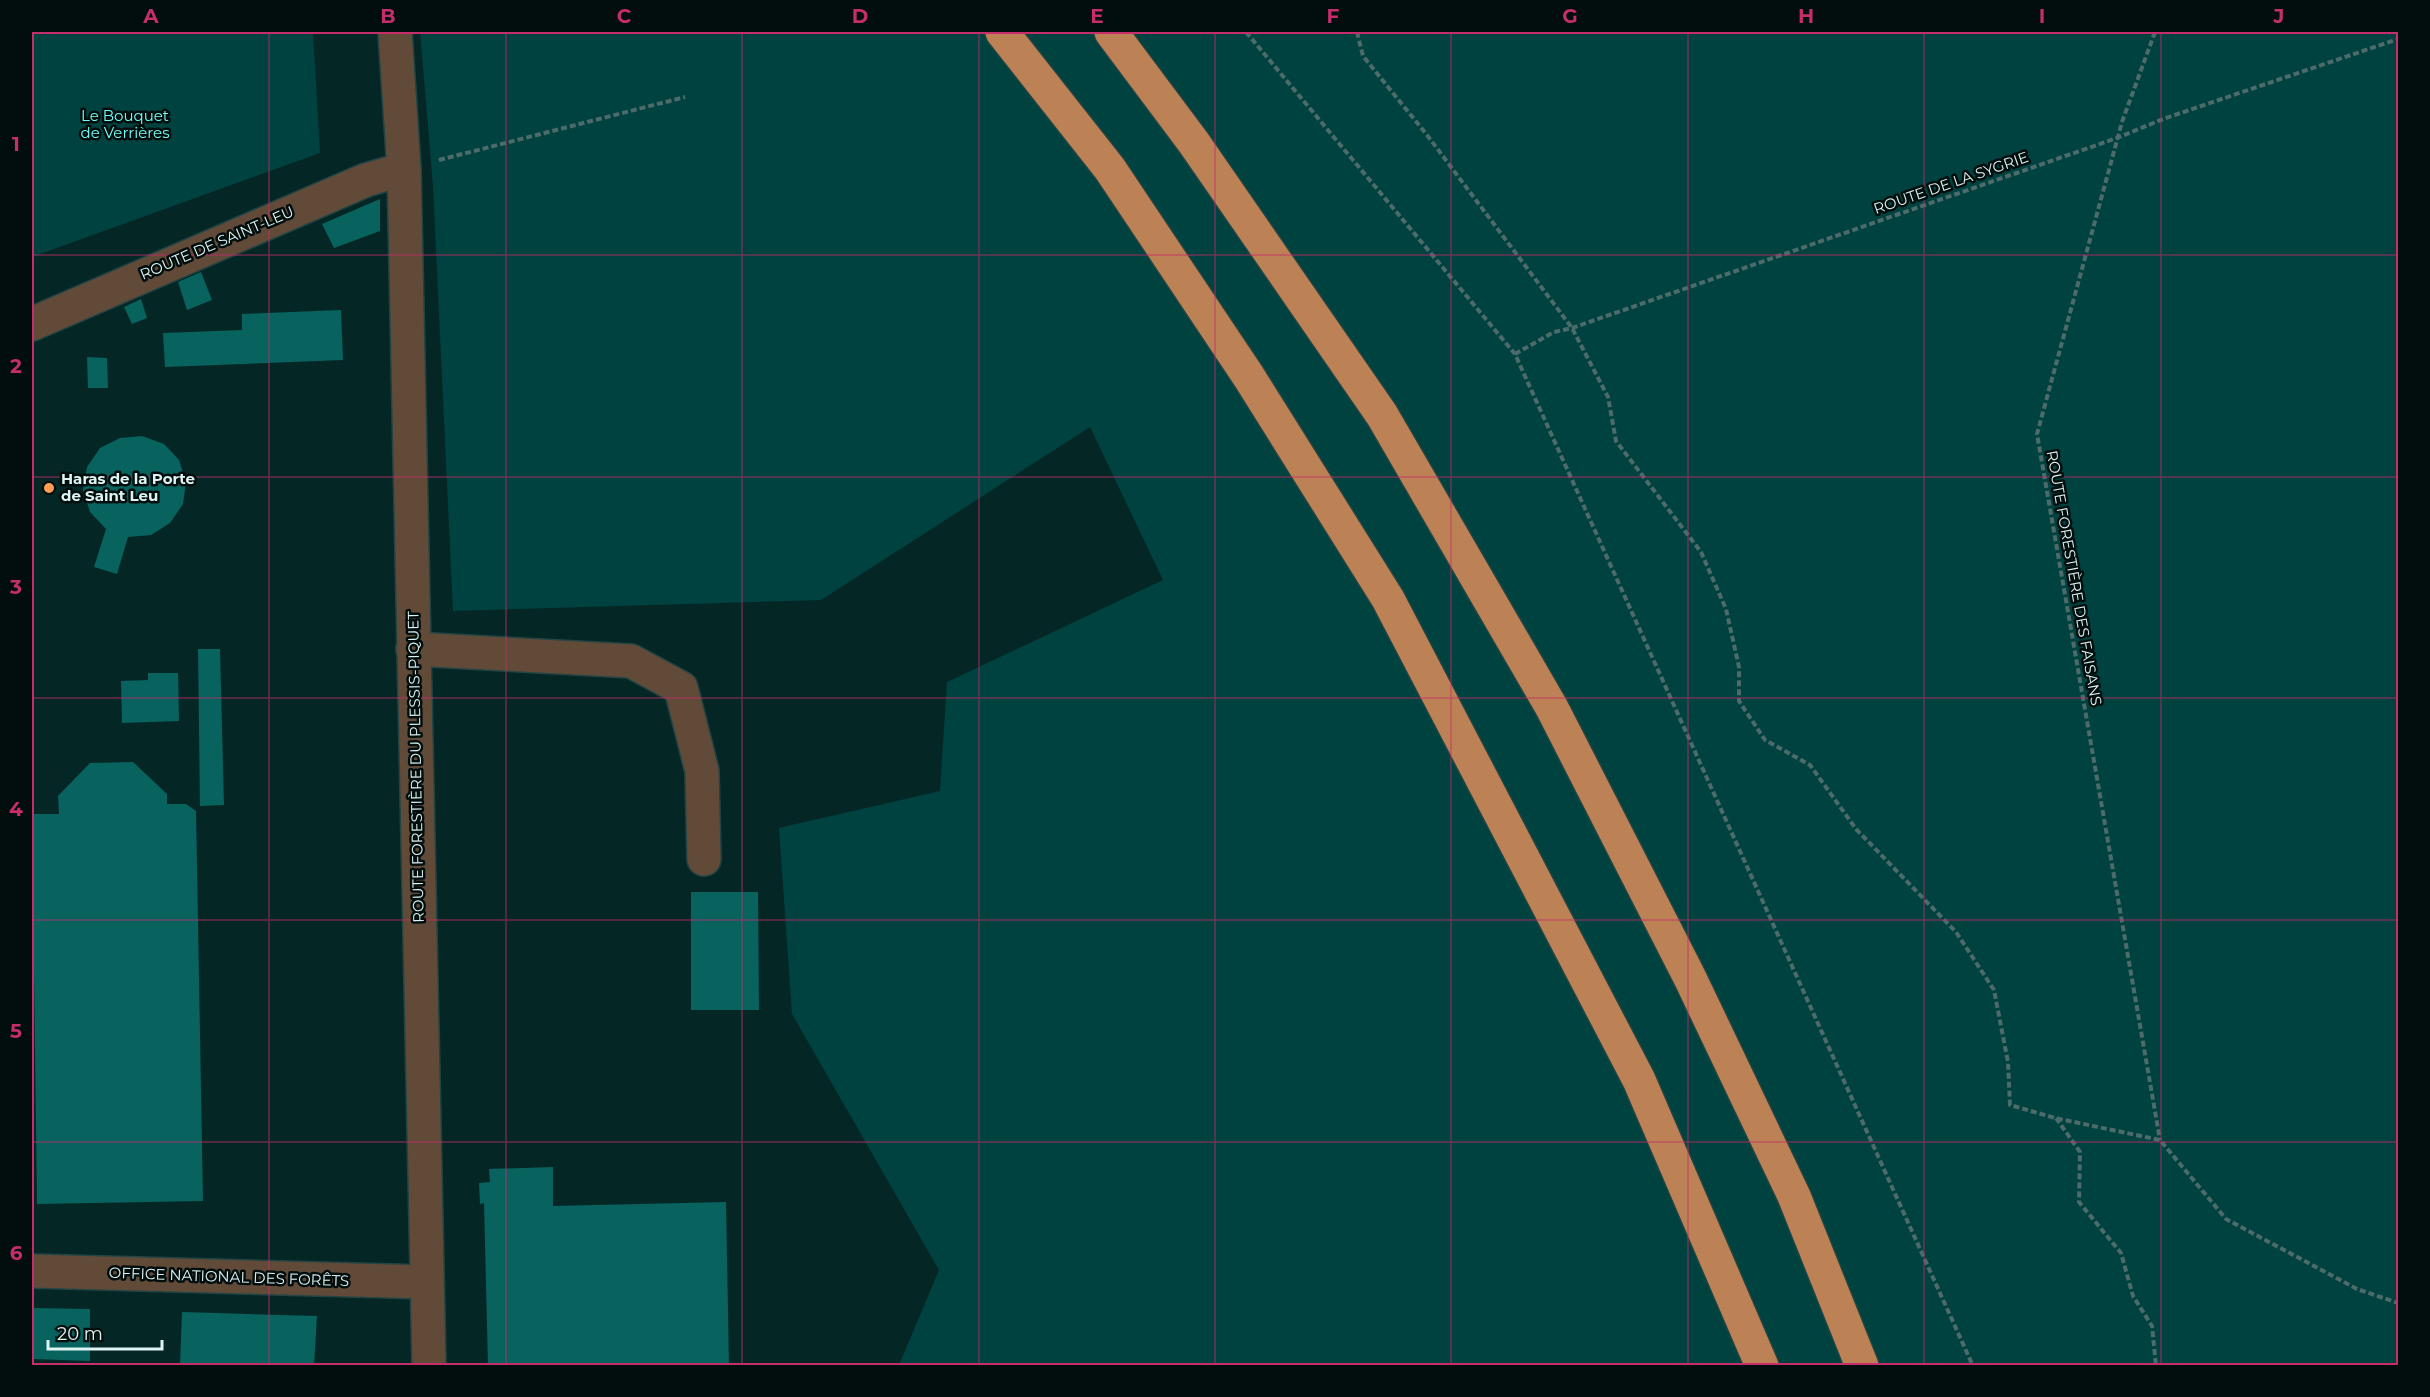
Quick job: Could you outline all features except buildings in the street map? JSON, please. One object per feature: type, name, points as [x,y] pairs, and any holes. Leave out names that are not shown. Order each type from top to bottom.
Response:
[{"type":"highway","points":[[1002,32],[1110,169],[1249,377],[1388,600],[1639,1080],[1762,1365]]},
{"type":"highway","points":[[1111,32],[1194,143],[1382,416],[1552,708],[1690,978],[1794,1196],[1862,1365]]},
{"type":"street","name":"ROUTE FORESTIÈRE DU PLESSIS-PIQUET","points":[[395,32],[404,169],[429,1365]]},
{"type":"street","name":"ROUTE DE SAINT-LEU","points":[[32,324],[366,180],[404,169]]},
{"type":"street","points":[[413,649],[631,661],[681,688],[702,771],[704,859]]},
{"type":"street","name":"OFFICE NATIONAL DES FORÊTS","points":[[32,1271],[427,1282]]},
{"type":"path","points":[[1246,32],[1515,354],[1973,1365]]},
{"type":"path","points":[[1357,32],[1363,56],[1427,135],[1572,328],[1608,396],[1616,441],[1701,552],[1726,609],[1740,667],[1739,701],[1765,740],[1810,765],[1856,829],[1956,932],[1994,990],[2008,1062],[2010,1105],[2055,1118],[2160,1140],[2226,1220],[2357,1289],[2398,1303]]},
{"type":"path","name":"ROUTE FORESTIÈRE DES FAISANS","points":[[2155,32],[2117,138],[2037,434],[2160,1140]]},
{"type":"path","name":"ROUTE DE LA SYGRIE","points":[[1515,354],[1554,332],[1572,328],[2117,138],[2163,119],[2398,39]]},
{"type":"path","points":[[404,169],[686,97]]},
{"type":"path","points":[[2055,1118],[2080,1152],[2079,1202],[2121,1253],[2133,1296],[2152,1326],[2156,1365]]},
{"type":"green space","name":"Le Bouquet de Verrières","points":[[32,32],[313,32],[320,153],[32,257]]},
{"type":"green space","points":[[420,32],[2398,32],[2398,1365],[899,1365],[939,1270],[792,1014],[779,828],[940,791],[947,682],[1163,580],[1090,427],[821,600],[453,611],[433,186]]},
{"type":"place","name":"Haras de la Porte de Saint Leu","points":[[49,488]]}]
